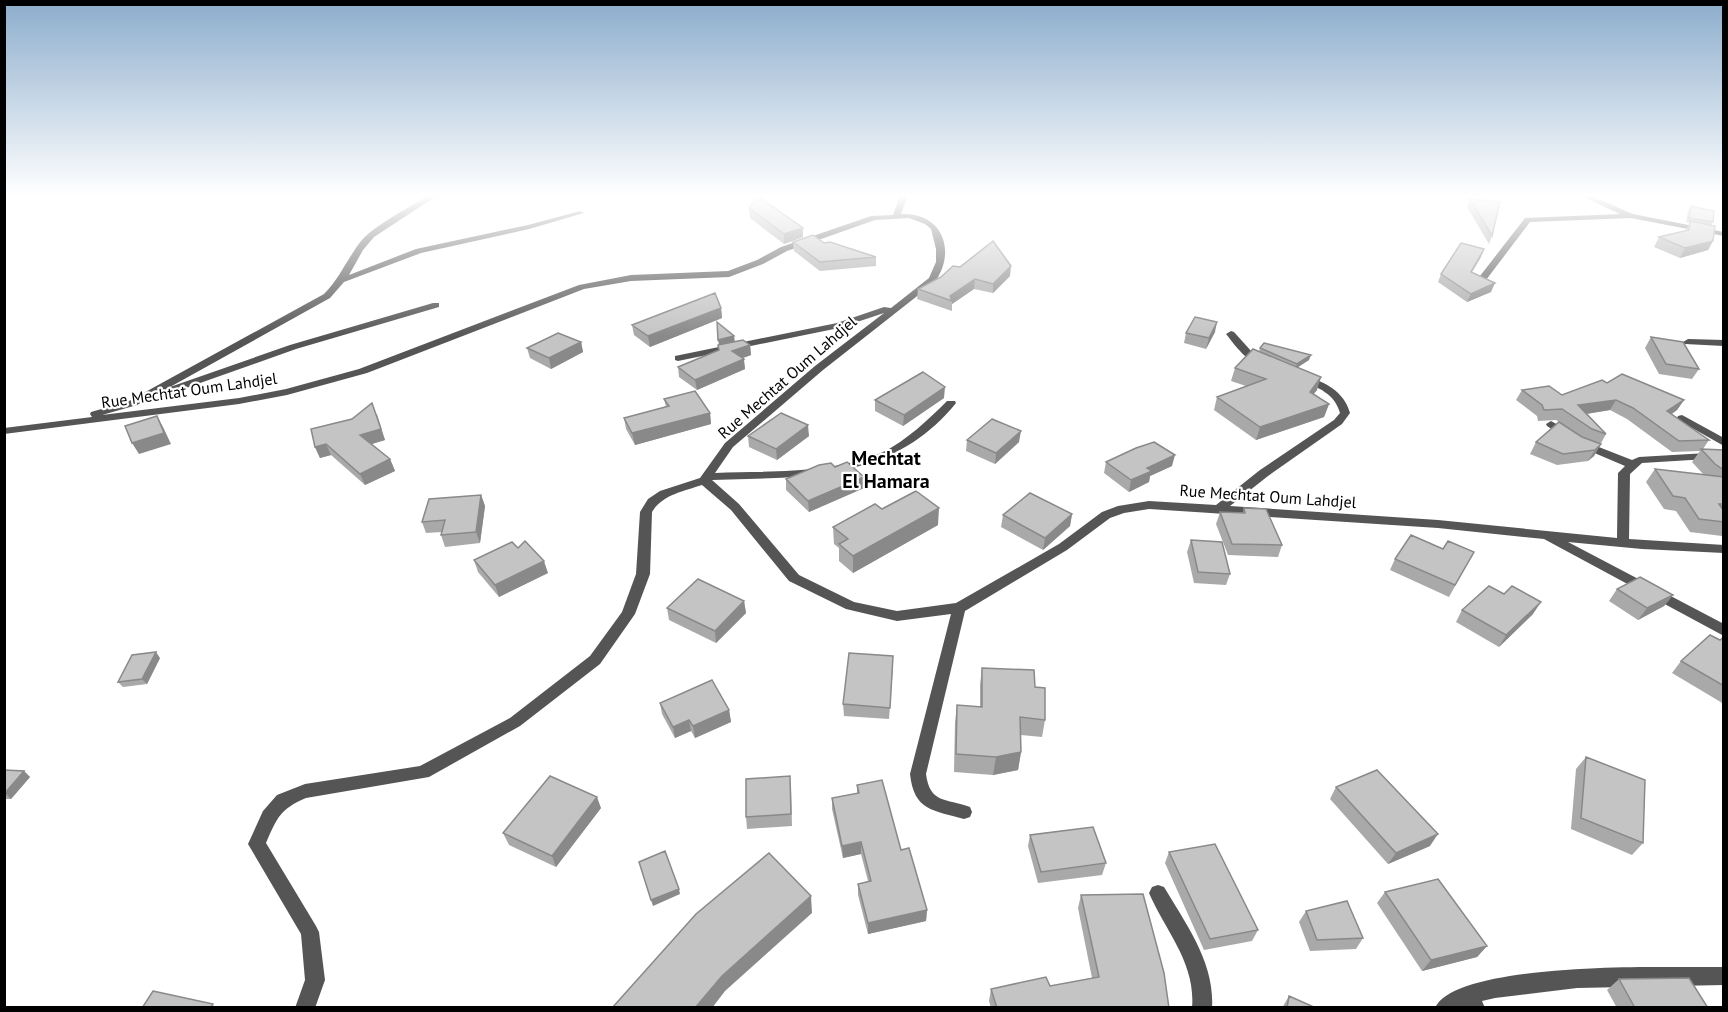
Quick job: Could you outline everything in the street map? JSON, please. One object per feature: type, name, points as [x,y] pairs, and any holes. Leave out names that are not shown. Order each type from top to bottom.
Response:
[{"type":"street","points":[[133,403],[327,296],[342,280],[363,242]]},
{"type":"street","points":[[342,280],[419,251],[459,242]]},
{"type":"street","name":"Rue Mechtat Oum Lahdjel","points":[[4,431],[239,401],[287,392],[363,371],[582,287],[631,278],[729,274],[803,242]]},
{"type":"street","name":"Rue Mechtat Oum Lahdjel","points":[[938,242],[942,262],[932,280],[819,368],[729,445],[704,478],[735,507],[794,578],[851,606],[897,616],[959,608],[1063,547],[1106,515],[1122,508],[1149,505],[1219,508],[1542,532],[1623,542],[1724,549]]},
{"type":"street","points":[[1483,278],[1511,242]]},
{"type":"street","points":[[62,425],[133,403],[293,347],[436,305]]},
{"type":"street","points":[[678,358],[839,325],[897,306]]},
{"type":"street","points":[[1231,334],[1249,354],[1272,367]]},
{"type":"street","points":[[1688,342],[1724,343]]},
{"type":"street","points":[[1219,508],[1264,473],[1338,422],[1345,412],[1344,404],[1329,388],[1292,374]]},
{"type":"street","points":[[305,1008],[315,980],[310,932],[257,844],[269,816],[283,801],[304,791],[423,772],[514,722],[595,660],[628,614],[643,574],[646,512],[652,502],[664,494],[704,478],[840,467],[885,454],[924,429],[951,403]]},
{"type":"street","points":[[1682,418],[1724,442]]},
{"type":"street","points":[[1551,424],[1581,444],[1631,464]]},
{"type":"street","points":[[1623,542],[1624,473],[1631,464],[1639,460],[1724,455]]},
{"type":"street","points":[[1542,532],[1724,632]]},
{"type":"street","points":[[959,608],[918,774],[920,790],[929,802],[964,812]]},
{"type":"street","points":[[1158,893],[1198,967],[1205,994],[1202,1008]]},
{"type":"street","points":[[1444,1008],[1451,1000],[1472,1001],[1484,990],[1606,976],[1724,976]]},
{"type":"building","points":[[793,242],[831,242],[876,257],[820,262]]},
{"type":"building","points":[[991,242],[994,242],[1011,266],[993,284],[975,279],[950,296],[952,301],[918,289],[941,277],[953,266],[960,267]]},
{"type":"building","points":[[1671,242],[1708,242],[1685,248]]},
{"type":"building","points":[[1461,243],[1484,249],[1471,272],[1495,283],[1471,294],[1441,274]]},
{"type":"building","points":[[715,293],[721,308],[648,336],[632,325]]},
{"type":"building","points":[[1195,317],[1217,322],[1209,338],[1186,333]]},
{"type":"building","points":[[717,322],[734,336],[718,340]]},
{"type":"building","points":[[558,333],[581,342],[549,358],[527,348]]},
{"type":"building","points":[[1651,337],[1683,342],[1699,369],[1666,364]]},
{"type":"building","points":[[743,340],[750,345],[732,351],[744,359],[695,380],[678,367],[719,350],[718,345]]},
{"type":"building","points":[[1264,343],[1311,355],[1297,364],[1260,348]]},
{"type":"building","points":[[1253,349],[1321,377],[1310,392],[1329,404],[1260,427],[1217,397],[1266,379],[1235,368]]},
{"type":"building","points":[[923,372],[945,387],[904,415],[875,400]]},
{"type":"building","points":[[1622,374],[1684,400],[1667,411],[1709,440],[1679,441],[1633,408],[1616,400],[1578,405],[1606,434],[1592,429],[1562,409],[1544,410],[1542,405],[1522,390],[1549,386],[1562,395],[1602,380],[1607,383]]},
{"type":"building","points":[[695,391],[710,413],[632,433],[624,418],[669,406],[664,399]]},
{"type":"building","points":[[372,403],[381,429],[360,435],[390,459],[360,474],[326,444],[315,447],[311,429],[352,419]]},
{"type":"building","points":[[781,413],[808,425],[776,449],[748,436]]},
{"type":"building","points":[[157,416],[164,433],[132,443],[125,426]]},
{"type":"building","points":[[992,419],[1021,431],[996,453],[967,440]]},
{"type":"building","points":[[1559,422],[1582,437],[1601,444],[1595,450],[1563,454],[1536,442]]},
{"type":"building","points":[[1154,442],[1175,455],[1147,468],[1152,471],[1131,480],[1106,462],[1136,448]]},
{"type":"building","points":[[1701,449],[1724,450],[1724,470],[1715,464]]},
{"type":"building","points":[[847,462],[864,477],[808,501],[786,479],[819,465],[831,463],[835,467]]},
{"type":"building","points":[[1655,469],[1724,477],[1724,504],[1719,504],[1724,511],[1724,522],[1699,519],[1685,498],[1673,496]]},
{"type":"building","points":[[916,491],[939,508],[853,556],[839,544],[848,539],[833,527],[875,504],[882,509]]},
{"type":"building","points":[[1030,493],[1072,514],[1045,538],[1003,515]]},
{"type":"building","points":[[481,495],[476,532],[441,535],[445,520],[422,522],[429,499]]},
{"type":"building","points":[[1244,508],[1266,509],[1282,545],[1232,544],[1220,512],[1245,513]]},
{"type":"building","points":[[1411,535],[1443,549],[1448,541],[1474,552],[1455,585],[1395,559]]},
{"type":"building","points":[[1191,540],[1222,542],[1230,574],[1198,572]]},
{"type":"building","points":[[525,541],[544,561],[495,585],[474,560],[512,542],[518,548]]},
{"type":"building","points":[[1640,577],[1673,595],[1647,608],[1617,589]]},
{"type":"building","points":[[698,579],[744,601],[715,631],[667,608]]},
{"type":"building","points":[[1489,586],[1504,594],[1512,586],[1541,602],[1506,635],[1462,610]]},
{"type":"building","points":[[1710,635],[1720,640],[1724,637],[1724,686],[1681,661]]},
{"type":"building","points":[[156,652],[142,679],[118,682],[132,655]]},
{"type":"building","points":[[849,653],[893,656],[890,708],[843,704]]},
{"type":"building","points":[[982,668],[1034,670],[1035,687],[1045,688],[1045,720],[1020,717],[1021,752],[996,757],[956,754],[957,705],[982,707]]},
{"type":"building","points":[[712,680],[729,710],[693,726],[689,720],[673,727],[660,703]]},
{"type":"building","points":[[1586,757],[1645,780],[1643,843],[1581,818]]},
{"type":"building","points":[[4,770],[24,771],[5,793],[4,793]]},
{"type":"building","points":[[1377,770],[1438,834],[1396,853],[1336,787]]},
{"type":"building","points":[[550,776],[597,797],[552,856],[503,833]]},
{"type":"building","points":[[790,776],[791,814],[746,817],[746,779]]},
{"type":"building","points":[[882,780],[901,850],[909,848],[927,910],[868,923],[858,884],[871,881],[861,842],[842,846],[832,798],[859,793],[857,785]]},
{"type":"building","points":[[1093,827],[1106,863],[1041,872],[1030,835]]},
{"type":"building","points":[[1215,844],[1258,930],[1210,939],[1169,852]]},
{"type":"building","points":[[665,851],[679,889],[651,900],[639,862]]},
{"type":"building","points":[[769,853],[811,896],[722,976],[695,1008],[612,1008],[696,914]]},
{"type":"building","points":[[1438,879],[1487,946],[1431,960],[1385,892]]},
{"type":"building","points":[[1143,894],[1164,973],[1169,1008],[997,1008],[991,989],[1046,977],[1050,986],[1099,977],[1081,895]]},
{"type":"building","points":[[1347,901],[1363,938],[1317,940],[1306,911]]},
{"type":"building","points":[[1689,978],[1708,1008],[1635,1008],[1619,979]]},
{"type":"building","points":[[153,991],[213,1004],[211,1008],[142,1008]]},
{"type":"building","points":[[1289,996],[1316,1008],[1287,1008]]},
{"type":"district","name":"Mechtat El Hamara","points":[[886,470]]}]
